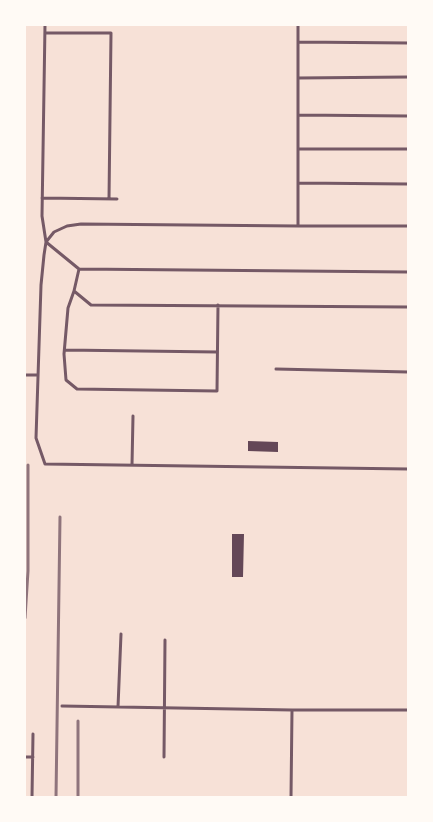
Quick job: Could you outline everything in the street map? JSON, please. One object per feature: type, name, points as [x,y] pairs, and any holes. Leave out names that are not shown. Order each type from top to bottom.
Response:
[{"type":"lane","points":[[45,25],[42,216],[46,242],[41,285],[36,438],[45,464],[408,469]]},
{"type":"lane","points":[[298,25],[298,226]]},
{"type":"lane","points":[[45,33],[111,33],[109,199]]},
{"type":"lane","points":[[298,42],[408,44]]},
{"type":"lane","points":[[298,78],[408,77]]},
{"type":"lane","points":[[298,115],[408,116]]},
{"type":"lane","points":[[298,149],[408,149]]},
{"type":"lane","points":[[298,183],[408,184]]},
{"type":"lane","points":[[42,198],[117,199]]},
{"type":"lane","points":[[46,242],[54,232],[67,226],[82,224],[408,226]]},
{"type":"lane","points":[[46,242],[79,269],[408,272]]},
{"type":"lane","points":[[79,269],[68,308],[65,350],[66,380],[77,389],[217,391],[218,305]]},
{"type":"lane","points":[[74,291],[91,305],[408,307]]},
{"type":"lane","points":[[65,350],[217,352]]},
{"type":"lane","points":[[276,369],[408,372]]},
{"type":"lane","points":[[25,375],[38,375]]},
{"type":"lane","points":[[132,465],[133,416]]},
{"type":"lane","points":[[118,707],[120,634]]},
{"type":"lane","points":[[164,757],[165,640]]},
{"type":"lane","points":[[62,706],[292,710],[408,710]]},
{"type":"lane","points":[[291,797],[292,710]]},
{"type":"lane","points":[[32,797],[33,734]]},
{"type":"lane","points":[[25,757],[33,757]]},
{"type":"building","points":[[248,441],[278,442],[278,452],[248,451]]},
{"type":"building","points":[[232,534],[244,534],[243,577],[232,577]]},
{"type":"railway","points":[[25,618],[28,571],[28,465]]},
{"type":"railway","points":[[56,797],[60,517]]},
{"type":"railway","points":[[78,721],[78,797]]}]
